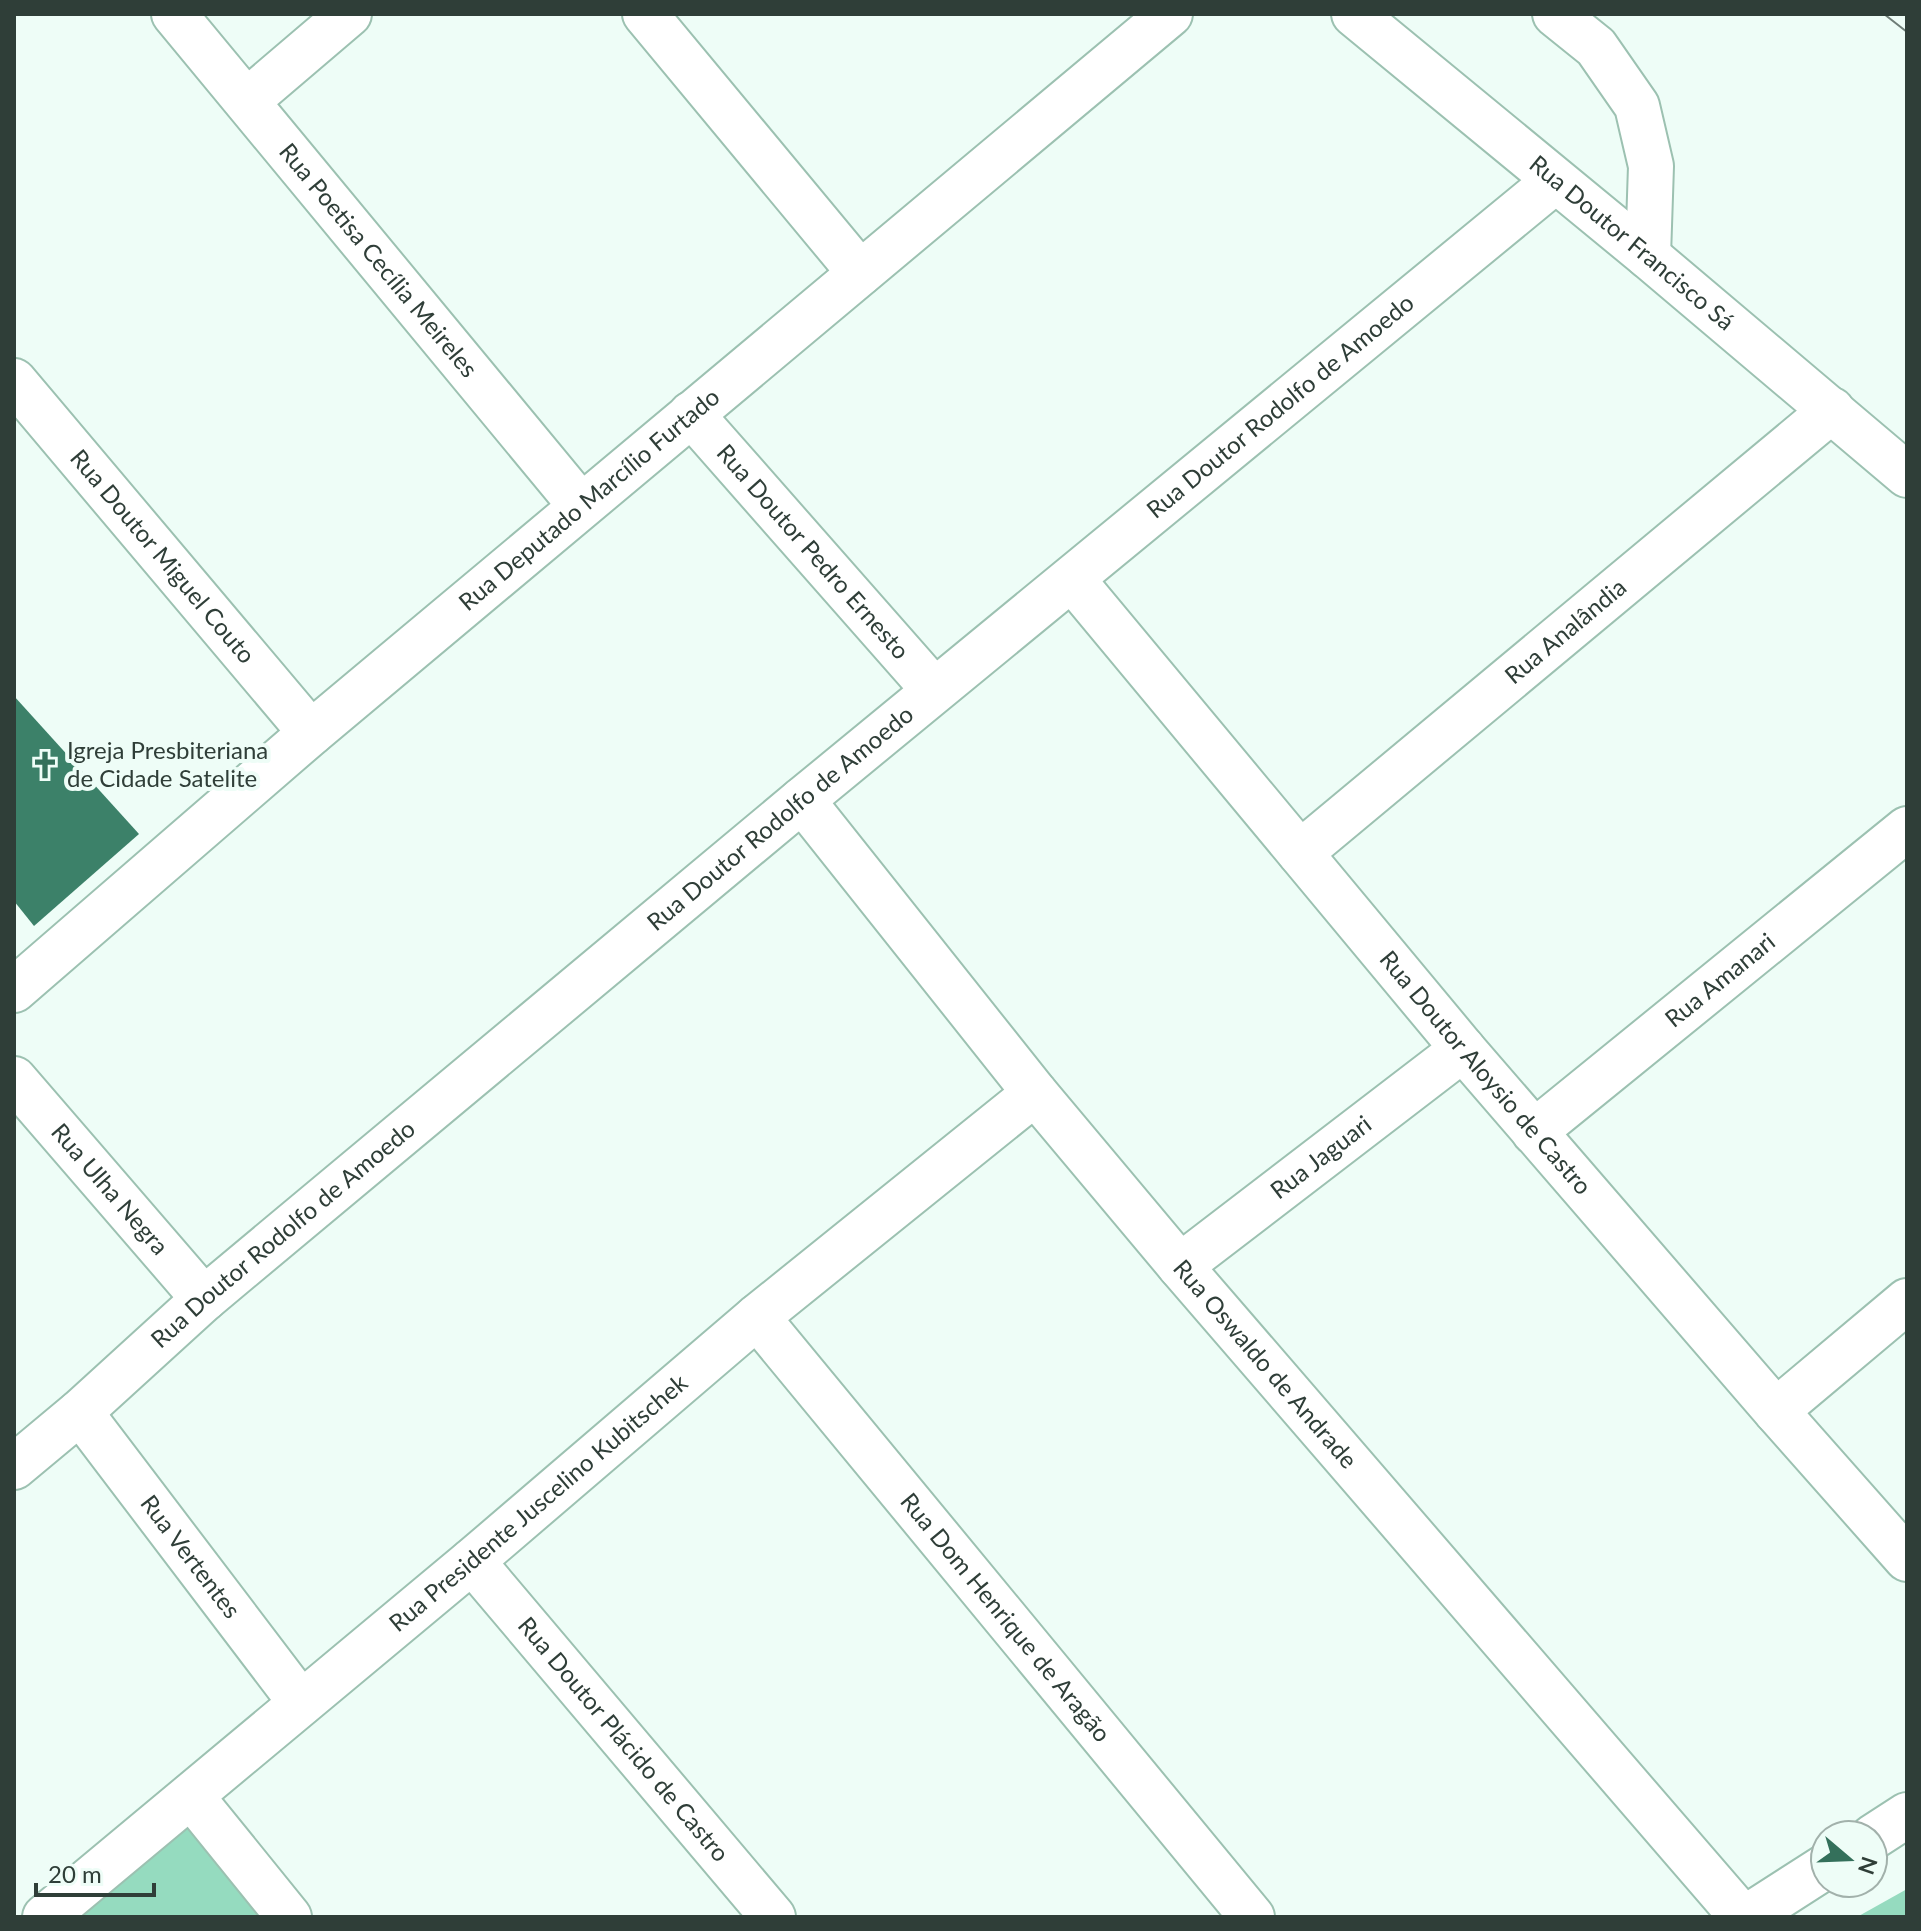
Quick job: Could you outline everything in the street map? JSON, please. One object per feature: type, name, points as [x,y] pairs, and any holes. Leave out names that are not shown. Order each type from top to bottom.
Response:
[{"type":"street","name":"Rua Poetisa Cecília Meireles","points":[[174,14],[581,506]]},
{"type":"street","points":[[247,101],[349,14]]},
{"type":"street","points":[[645,14],[860,273]]},
{"type":"street","name":"Rua Deputado Marcílio Furtado","points":[[21,970],[311,733],[1170,14]]},
{"type":"street","name":"Rua Doutor Francisco Sá","points":[[1354,14],[1907,475]]},
{"type":"street","points":[[1555,14],[1596,47],[1637,106],[1651,166],[1648,256]]},
{"type":"street","name":"Rua Doutor Rodolfo de Amoedo","points":[[14,1467],[80,1412],[204,1299],[934,690],[1555,181]]},
{"type":"street","name":"Rua Doutor Miguel Couto","points":[[14,381],[311,733]]},
{"type":"street","name":"Rua Analândia","points":[[1300,853],[1832,410]]},
{"type":"street","name":"Rua Doutor Pedro Ernesto","points":[[691,414],[934,690]]},
{"type":"street","name":"Rua Doutor Aloysio de Castro","points":[[1072,579],[1463,1049],[1907,1559]]},
{"type":"street","name":"Rua Oswaldo de Andrade","points":[[802,800],[1035,1093],[1180,1266],[1745,1917]]},
{"type":"street","name":"Rua Amanari","points":[[1534,1132],[1907,829]]},
{"type":"street","name":"Rua Jaguari","points":[[1180,1266],[1463,1049]]},
{"type":"street","name":"Rua Ulha Negra","points":[[14,1079],[204,1299]]},
{"type":"street","name":"Rua Presidente Juscelino Kubitschek","points":[[45,1917],[472,1561],[757,1317],[1035,1093]]},
{"type":"street","points":[[1776,1411],[1907,1301]]},
{"type":"street","name":"Rua Dom Henrique de Aragão","points":[[757,1317],[1252,1917]]},
{"type":"street","name":"Rua Vertentes","points":[[80,1412],[301,1703]]},
{"type":"street","name":"Rua Doutor Plácido de Castro","points":[[472,1561],[773,1917]]},
{"type":"street","points":[[191,1796],[289,1917]]},
{"type":"street","points":[[1889,1827],[1907,1815]]},
{"type":"street","points":[[1745,1917],[1809,1877]]},
{"type":"green space","points":[[203,1811],[283,1917],[75,1917]]},
{"type":"green space","points":[[1907,1889],[1907,1917],[1857,1917]]},
{"type":"building","name":"Igreja Presbiteriana de Cidade Satelite","points":[[14,696],[139,834],[34,926],[14,901]]},
{"type":"tram line","points":[[1884,14],[1907,32]]},
{"type":"place","name":"Igreja Presbiteriana de Cidade Satelite","points":[[45,765]]}]
